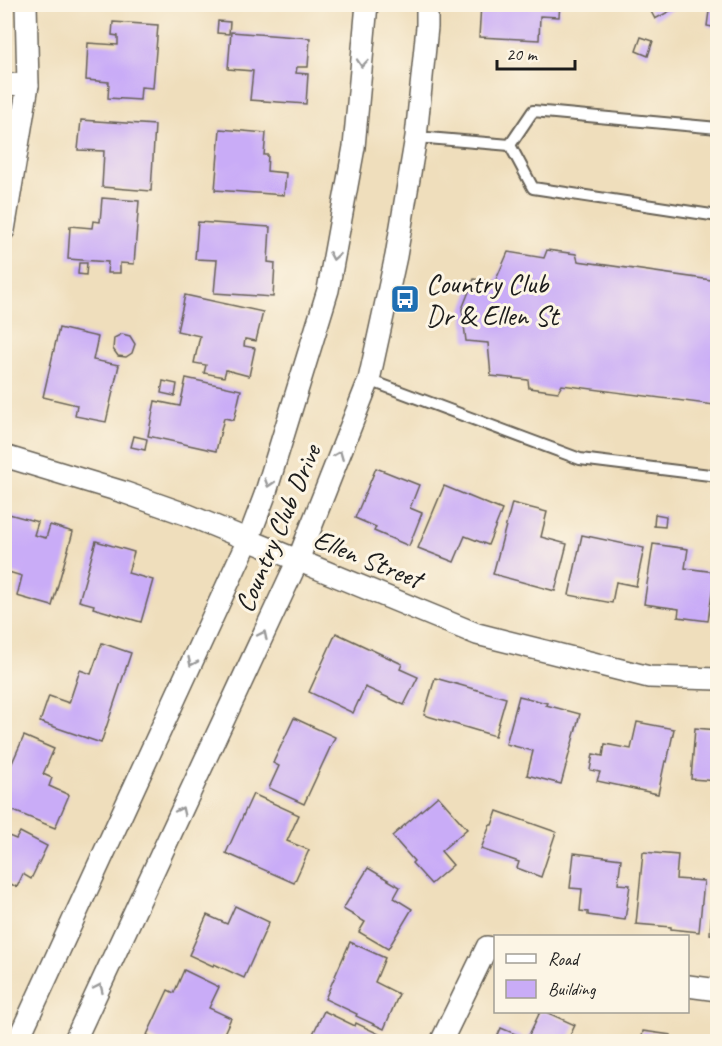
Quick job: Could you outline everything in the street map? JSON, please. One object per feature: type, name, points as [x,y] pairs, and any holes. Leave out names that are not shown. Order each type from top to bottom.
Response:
[{"type":"street","points":[[4,230],[28,85],[26,4]]},
{"type":"street","name":"Country Club Drive","points":[[17,1041],[248,540],[265,495],[328,290],[354,147],[367,4]]},
{"type":"street","name":"Country Club Drive","points":[[74,1041],[298,560],[369,380],[396,256],[416,137],[427,27],[427,4]]},
{"type":"street","points":[[4,84],[28,85]]},
{"type":"street","name":"Ellen Street","points":[[4,456],[123,492],[188,516],[477,634],[649,677],[717,679]]},
{"type":"street","points":[[441,1041],[487,947],[494,949]]},
{"type":"street","points":[[689,986],[717,990]]},
{"type":"lane","points":[[510,146],[533,111],[717,128]]},
{"type":"lane","points":[[416,137],[510,146]]},
{"type":"lane","points":[[510,146],[533,188],[717,216]]},
{"type":"lane","points":[[369,380],[580,459],[717,476]]},
{"type":"building","points":[[481,4],[560,4],[559,17],[540,16],[539,40],[479,37]]},
{"type":"building","points":[[647,4],[683,4],[655,19]]},
{"type":"building","points":[[710,4],[718,4],[718,28],[707,26]]},
{"type":"building","points":[[218,21],[230,22],[229,34],[217,33]]},
{"type":"building","points":[[113,22],[158,25],[153,88],[141,87],[140,100],[108,98],[109,82],[86,80],[88,43],[118,45],[118,36],[112,35]]},
{"type":"building","points":[[231,32],[310,38],[308,67],[297,67],[296,73],[308,74],[306,104],[250,100],[253,71],[228,69]]},
{"type":"building","points":[[641,37],[653,41],[648,56],[636,51]]},
{"type":"building","points":[[81,120],[155,125],[151,191],[102,187],[104,151],[78,150]]},
{"type":"building","points":[[220,129],[266,133],[264,155],[268,155],[267,171],[286,173],[284,195],[215,190]]},
{"type":"building","points":[[102,198],[139,201],[134,264],[120,263],[120,273],[107,273],[108,262],[68,259],[70,226],[92,228],[93,221],[100,222]]},
{"type":"building","points":[[198,222],[270,227],[268,262],[275,263],[273,297],[214,293],[217,260],[195,259]]},
{"type":"building","points":[[547,250],[576,254],[578,261],[718,281],[718,377],[714,405],[562,385],[558,392],[529,388],[528,380],[491,376],[488,343],[466,341],[462,309],[474,279],[495,282],[508,252],[544,258]]},
{"type":"building","points":[[79,263],[87,263],[86,275],[78,274]]},
{"type":"building","points":[[185,295],[263,312],[256,341],[245,339],[244,346],[255,348],[249,376],[226,370],[224,377],[204,373],[206,365],[194,363],[200,336],[177,331]]},
{"type":"building","points":[[59,328],[98,337],[93,360],[119,365],[106,422],[75,416],[77,405],[43,397]]},
{"type":"building","points":[[122,334],[130,336],[135,344],[132,353],[126,357],[118,356],[113,349],[114,338]]},
{"type":"building","points":[[186,378],[241,390],[234,420],[224,418],[216,451],[148,436],[155,401],[180,406]]},
{"type":"building","points":[[163,381],[177,384],[175,396],[161,393]]},
{"type":"building","points":[[134,436],[147,439],[145,450],[131,447]]},
{"type":"building","points":[[376,468],[419,485],[410,508],[422,513],[409,546],[374,531],[376,527],[355,518]]},
{"type":"building","points":[[444,486],[502,510],[488,545],[465,536],[454,562],[418,548]]},
{"type":"building","points":[[512,503],[547,512],[541,537],[567,544],[555,591],[493,574]]},
{"type":"building","points":[[9,514],[38,522],[34,535],[46,538],[50,525],[73,532],[52,606],[17,596],[22,576],[5,571],[5,532]]},
{"type":"building","points":[[655,514],[666,516],[665,527],[654,526]]},
{"type":"building","points":[[582,535],[644,548],[636,586],[616,582],[612,603],[569,595]]},
{"type":"building","points":[[96,541],[134,552],[128,573],[153,580],[141,622],[93,608],[94,605],[79,601]]},
{"type":"building","points":[[653,544],[688,549],[685,568],[715,572],[708,621],[678,617],[679,609],[644,604]]},
{"type":"building","points":[[336,633],[402,664],[400,669],[418,677],[404,705],[365,687],[353,713],[309,692]]},
{"type":"building","points":[[102,643],[131,653],[101,743],[40,722],[49,696],[69,703],[80,670],[91,674]]},
{"type":"building","points":[[435,678],[506,698],[495,736],[424,715]]},
{"type":"building","points":[[519,696],[580,714],[561,784],[527,775],[533,751],[506,744]]},
{"type":"building","points":[[294,718],[335,737],[304,804],[269,788],[279,766],[273,763]]},
{"type":"building","points":[[637,722],[674,729],[658,794],[597,781],[600,772],[590,770],[593,754],[603,756],[605,744],[631,749]]},
{"type":"building","points":[[695,728],[718,730],[718,781],[691,779]]},
{"type":"building","points":[[24,736],[54,749],[43,774],[52,778],[49,786],[69,795],[55,828],[4,807],[4,781]]},
{"type":"building","points":[[253,794],[299,815],[287,841],[309,850],[294,883],[226,853]]},
{"type":"building","points":[[438,796],[467,829],[441,851],[453,865],[431,884],[392,836]]},
{"type":"building","points":[[497,811],[556,832],[541,877],[517,868],[519,862],[481,849]]},
{"type":"building","points":[[20,832],[47,846],[31,879],[23,874],[17,887],[4,881],[4,834],[16,839]]},
{"type":"building","points":[[643,852],[678,855],[676,879],[704,881],[699,932],[636,924]]},
{"type":"building","points":[[574,853],[621,859],[618,884],[630,885],[625,920],[588,915],[588,912],[580,911],[582,889],[570,888]]},
{"type":"building","points":[[368,868],[400,887],[394,898],[412,909],[388,949],[359,932],[365,922],[343,909]]},
{"type":"building","points":[[715,873],[718,873],[718,935],[710,934]]},
{"type":"building","points":[[235,906],[269,922],[244,978],[189,955],[207,915],[227,924]]},
{"type":"building","points":[[350,942],[385,958],[375,982],[399,994],[384,1029],[325,999]]},
{"type":"building","points":[[184,970],[219,987],[209,1008],[231,1018],[220,1042],[160,1042],[147,1035],[168,990],[174,993]]},
{"type":"building","points":[[324,1011],[355,1026],[356,1023],[379,1034],[375,1042],[309,1042]]},
{"type":"building","points":[[540,1013],[548,1013],[575,1025],[567,1042],[495,1042],[501,1028],[527,1039]]},
{"type":"building","points":[[643,1031],[671,1035],[671,1042],[641,1042]]},
{"type":"place","name":"Country Club Dr & Ellen St","points":[[405,299]]}]
